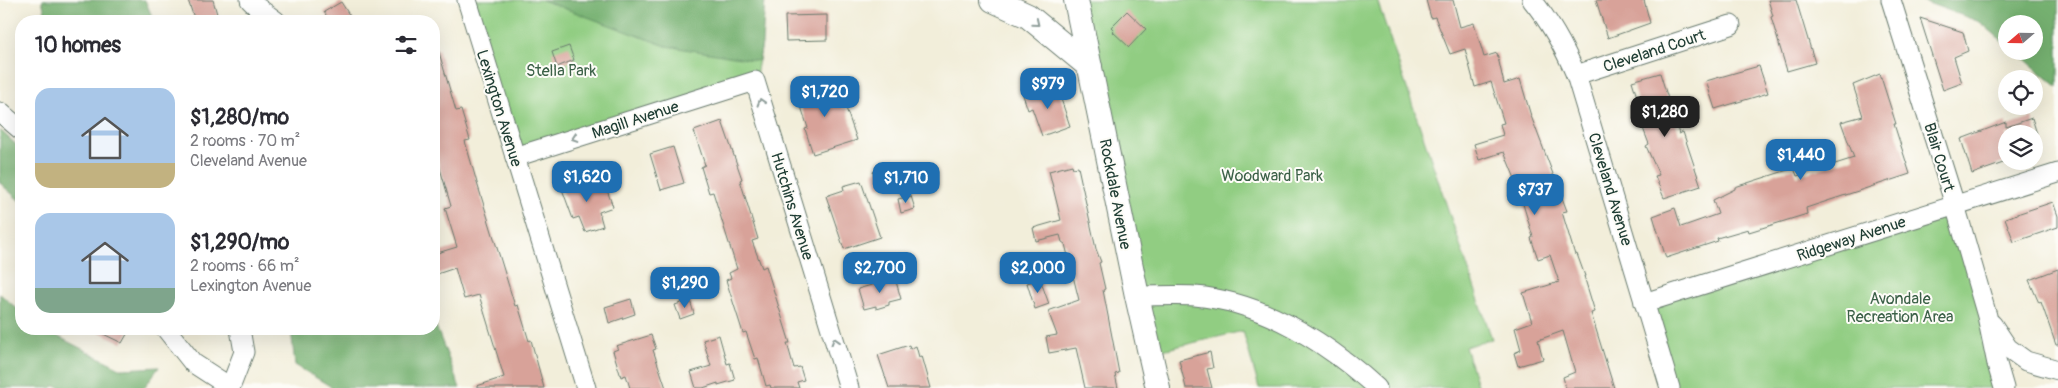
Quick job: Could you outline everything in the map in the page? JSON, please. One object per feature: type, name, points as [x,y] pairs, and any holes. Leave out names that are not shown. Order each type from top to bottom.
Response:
[{"type":"street","points":[[250,0],[267,15]]},
{"type":"street","name":"Lexington Avenue","points":[[467,0],[586,388]]},
{"type":"street","points":[[993,0],[1028,16],[1090,67]]},
{"type":"street","name":"Rockdale Avenue","points":[[1076,0],[1137,296],[1158,388]]},
{"type":"street","name":"Cleveland Avenue","points":[[1532,0],[1548,20],[1564,46],[1576,74],[1670,388]]},
{"type":"street","name":"Blair Court","points":[[1890,0],[1955,205],[2004,388]]},
{"type":"street","name":"Cleveland Court","points":[[1576,74],[1731,25]]},
{"type":"street","name":"Magill Avenue","points":[[515,157],[755,81]]},
{"type":"street","name":"Hutchins Avenue","points":[[755,81],[849,388]]},
{"type":"street","points":[[0,112],[15,125]]},
{"type":"street","name":"Ridgeway Avenue","points":[[1644,303],[2058,173]]},
{"type":"street","points":[[1137,296],[1196,296],[1234,304],[1270,316],[1299,330],[1325,346],[1356,369],[1377,388]]},
{"type":"street","name":"Blair Court","points":[[1986,316],[2008,348],[2026,361],[2058,370]]},
{"type":"street","points":[[171,335],[193,362],[230,387],[244,352],[241,335]]},
{"type":"green space","points":[[42,0],[145,0],[151,15],[46,15]]},
{"type":"green space","name":"Stella Park","points":[[467,0],[644,0],[762,43],[755,81],[515,157]]},
{"type":"green space","points":[[542,0],[765,0],[759,61],[666,46]]},
{"type":"green space","name":"Woodward Park","points":[[1076,0],[1377,0],[1492,339],[1465,347],[1478,388],[1259,388],[1243,331],[1150,353]]},
{"type":"green space","points":[[1920,0],[2058,0],[2058,87],[2043,74],[2043,70],[2038,70],[2026,60],[2043,60],[2043,15],[1998,15],[1998,37],[1980,22]]},
{"type":"green space","points":[[0,130],[15,144],[15,197],[0,183]]},
{"type":"green space","name":"Avondale Recreation Area","points":[[1955,205],[2004,388],[1670,388],[1644,303]]},
{"type":"green space","points":[[0,294],[15,307],[15,335],[55,335],[122,369],[159,367],[144,388],[66,388],[54,386],[51,388],[0,388]]},
{"type":"green space","points":[[292,335],[439,335],[460,388],[333,388],[295,365]]},
{"type":"building","points":[[188,0],[213,0],[217,15],[193,15]]},
{"type":"building","points":[[1426,0],[1453,0],[1460,27],[1474,23],[1484,57],[1497,53],[1504,84],[1520,79],[1531,116],[1567,211],[1562,212],[1575,255],[1577,254],[1585,276],[1595,312],[1591,313],[1614,388],[1566,388],[1563,377],[1575,372],[1563,331],[1538,340],[1543,359],[1518,366],[1514,353],[1521,350],[1515,328],[1532,322],[1523,293],[1559,282],[1550,255],[1538,259],[1516,181],[1504,152],[1479,160],[1474,144],[1503,135],[1500,124],[1504,123],[1491,82],[1475,87],[1465,49],[1450,54],[1435,17],[1431,18]]},
{"type":"building","points":[[1596,0],[1644,0],[1650,23],[1608,38]]},
{"type":"building","points":[[1768,0],[1796,0],[1815,63],[1787,71]]},
{"type":"building","points":[[341,2],[349,15],[326,15],[324,12]]},
{"type":"building","points":[[1127,11],[1146,29],[1129,47],[1112,31],[1114,30],[1111,27]]},
{"type":"building","points":[[827,15],[827,40],[786,41],[785,16]]},
{"type":"building","points":[[1920,18],[1963,32],[1968,51],[1954,57],[1962,83],[1943,90]]},
{"type":"building","points":[[569,46],[574,60],[557,67],[552,52]]},
{"type":"building","points":[[440,56],[456,111],[461,110],[470,140],[465,141],[477,183],[515,306],[518,305],[529,341],[531,340],[544,388],[477,388],[477,386],[504,377],[479,295],[464,299],[455,268],[440,273],[440,252],[457,247],[445,208],[451,206],[440,168]]},
{"type":"building","points":[[1759,66],[1768,93],[1715,109],[1706,81]]},
{"type":"building","points":[[1660,73],[1679,134],[1683,132],[1701,186],[1664,198],[1655,176],[1659,175],[1646,146],[1649,144],[1638,115],[1642,113],[1632,81]]},
{"type":"building","points":[[1880,74],[1910,174],[1806,208],[1807,214],[1749,232],[1748,229],[1717,238],[1718,241],[1666,258],[1653,216],[1675,208],[1681,227],[1718,214],[1713,200],[1735,189],[1735,187],[1794,168],[1797,176],[1854,158],[1841,122],[1863,116],[1853,85]]},
{"type":"building","points":[[827,81],[831,93],[837,90],[843,109],[846,108],[857,140],[813,154],[805,129],[808,128],[796,91]]},
{"type":"building","points":[[1055,85],[1070,126],[1042,136],[1032,108],[1028,110],[1023,95]]},
{"type":"building","points":[[2032,118],[2034,125],[2012,125]]},
{"type":"building","points":[[722,121],[742,179],[740,180],[758,239],[752,241],[762,268],[766,266],[790,343],[787,343],[794,368],[800,367],[804,380],[797,382],[799,388],[771,388],[770,385],[766,386],[758,358],[755,359],[746,332],[743,333],[726,280],[731,278],[729,273],[737,269],[713,192],[709,193],[701,167],[705,165],[694,131]]},
{"type":"building","points":[[1998,125],[1998,165],[1972,174],[1961,139]]},
{"type":"building","points":[[673,147],[684,183],[661,190],[650,154]]},
{"type":"building","points":[[1072,165],[1073,168],[1078,167],[1096,249],[1101,262],[1099,263],[1105,289],[1103,290],[1119,373],[1115,374],[1118,388],[1085,388],[1076,348],[1049,353],[1046,337],[1057,335],[1048,311],[1079,300],[1065,244],[1062,242],[1060,235],[1036,241],[1033,228],[1061,220],[1049,171]]},
{"type":"building","points":[[889,167],[894,182],[878,187],[873,172]]},
{"type":"building","points":[[595,177],[600,192],[607,190],[613,207],[599,212],[603,226],[585,232],[579,217],[573,219],[562,189]]},
{"type":"building","points":[[861,181],[880,237],[844,249],[826,196],[844,190],[843,186]]},
{"type":"building","points":[[911,196],[915,209],[901,213],[898,199]]},
{"type":"building","points":[[2053,202],[2058,216],[2058,227],[2014,242],[2005,218]]},
{"type":"building","points":[[2058,269],[2058,345],[2056,345],[2041,302],[2039,303],[2029,280]]},
{"type":"building","points":[[895,278],[901,299],[889,302],[889,305],[876,309],[876,306],[864,309],[858,289]]},
{"type":"building","points":[[1040,279],[1049,304],[1035,309],[1027,283]]},
{"type":"building","points":[[631,299],[635,314],[609,323],[605,307]]},
{"type":"building","points":[[690,300],[694,314],[680,319],[675,305]]},
{"type":"building","points":[[105,335],[127,335],[122,343]]},
{"type":"building","points":[[651,335],[656,349],[653,350],[666,388],[630,388],[626,375],[621,377],[613,351],[618,349],[616,346]]},
{"type":"building","points":[[719,335],[727,364],[730,363],[735,380],[696,388],[691,372],[711,366],[703,340]]},
{"type":"building","points":[[909,345],[910,349],[916,346],[919,357],[922,356],[931,388],[889,388],[878,355]]},
{"type":"building","points":[[1210,352],[1213,368],[1207,369],[1212,388],[1186,388],[1179,360]]}]
